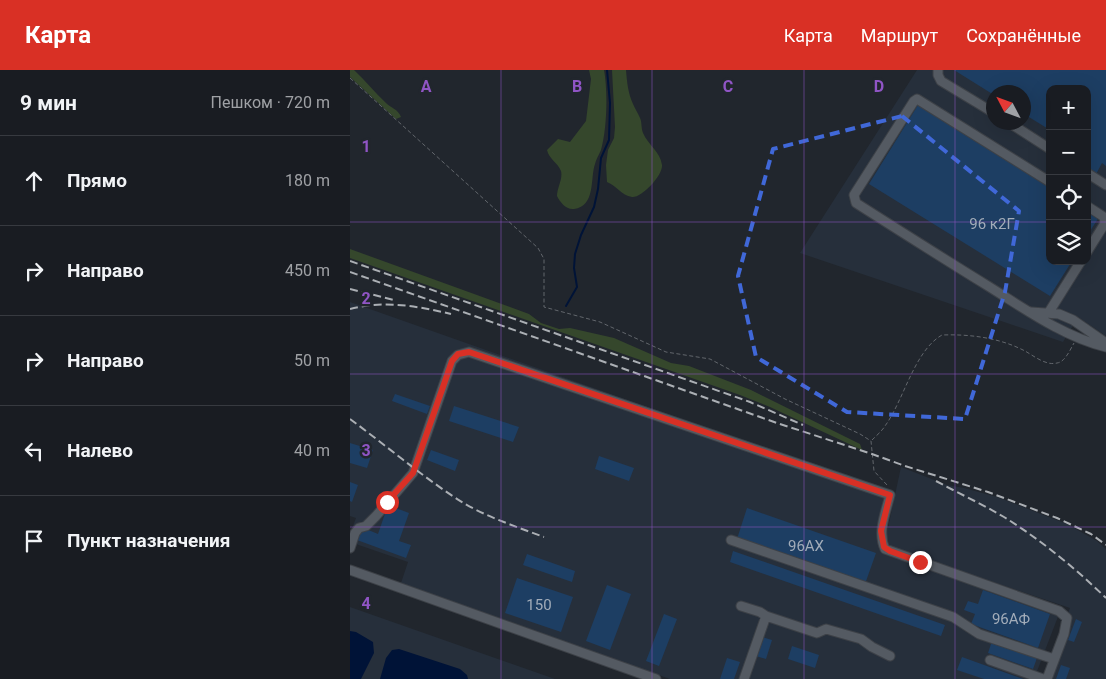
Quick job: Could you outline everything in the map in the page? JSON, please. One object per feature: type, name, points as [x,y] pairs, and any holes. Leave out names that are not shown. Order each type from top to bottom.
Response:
[{"type":"street","points":[[938,70],[941,81],[986,108]]},
{"type":"street","points":[[1046,180],[917,99],[854,195],[856,203],[1028,311],[1078,337],[1106,347]]},
{"type":"street","points":[[1020,130],[1046,146]]},
{"type":"street","points":[[1090,175],[1106,185]]},
{"type":"street","points":[[1091,209],[1104,217],[1106,223],[1091,246]]},
{"type":"street","points":[[1049,312],[1078,265]]},
{"type":"street","points":[[1028,311],[1059,314],[1073,320],[1106,343]]},
{"type":"street","points":[[350,548],[355,533],[359,528],[366,526],[376,516],[413,473],[452,361],[458,354],[469,352],[890,495],[881,531],[885,549],[1059,611],[1067,618],[1064,634],[1047,679]]},
{"type":"street","points":[[732,540],[953,617],[980,634],[1054,659]]},
{"type":"street","points":[[350,570],[656,679]]},
{"type":"street","points":[[741,606],[817,633],[826,629],[861,639],[890,656]]},
{"type":"street","points":[[744,679],[766,616]]},
{"type":"street","points":[[990,660],[1043,679]]},
{"type":"path","points":[[350,78],[538,248],[544,259],[544,307],[600,322],[666,352],[710,359],[753,383],[871,441]]},
{"type":"path","points":[[871,441],[885,427],[913,372],[928,348],[942,335],[987,338],[1011,344],[1044,362],[1055,364],[1062,361],[1078,337]]},
{"type":"path","points":[[871,441],[874,471],[886,482],[890,495]]},
{"type":"highlighted area","points":[[902,116],[1019,211],[1005,292],[965,419],[847,412],[756,357],[738,276],[773,149]]},
{"type":"shaded area","points":[[917,70],[1106,70],[1106,336],[1078,317],[1063,342],[800,253]]},
{"type":"shaded area","points":[[350,302],[892,493],[878,537],[883,554],[1059,614],[1034,679],[670,679],[401,583],[408,562],[350,542],[350,534],[356,518],[350,516]]},
{"type":"shaded area","points":[[901,467],[947,485],[997,497],[1067,524],[1097,541],[1106,549],[1106,679],[1042,679],[1070,608],[890,547],[886,537]]},
{"type":"shaded area","points":[[350,607],[555,679],[350,679]]},
{"type":"green space","points":[[350,70],[354,70],[401,117],[396,119],[350,77]]},
{"type":"green space","points":[[589,70],[604,70],[606,99],[605,132],[601,150],[596,160],[589,197],[581,207],[571,209],[564,205],[557,196],[561,171],[547,150],[558,139],[570,142],[586,121],[591,79]]},
{"type":"green space","points":[[612,70],[626,70],[630,96],[641,120],[643,133],[659,156],[662,165],[656,180],[641,194],[632,197],[607,182],[606,165],[608,150],[614,138],[615,127]]},
{"type":"green space","points":[[350,249],[529,314],[541,323],[559,329],[570,328],[614,338],[671,363],[689,366],[751,390],[860,444],[862,450],[740,395],[350,258]]},
{"type":"water","points":[[350,631],[356,632],[373,642],[374,653],[361,679],[350,679]]},
{"type":"water","points":[[399,649],[460,669],[467,675],[468,679],[380,679],[386,658],[392,650]]},
{"type":"building","points":[[954,70],[1106,70],[1106,166],[1102,163],[1095,176],[1091,174],[1091,85],[1046,85],[1046,128],[1031,118],[1031,85],[986,85],[986,90]]},
{"type":"building","points":[[918,105],[1046,185],[1046,265],[1069,265],[1050,296],[869,184]]},
{"type":"building","points":[[1091,212],[1099,217],[1091,230]]},
{"type":"building","points":[[395,394],[430,406],[427,414],[392,401]]},
{"type":"building","points":[[454,406],[519,427],[513,442],[449,421]]},
{"type":"building","points":[[350,443],[373,450],[367,468],[350,463]]},
{"type":"building","points":[[431,450],[459,460],[455,471],[427,460]]},
{"type":"building","points":[[599,456],[634,468],[629,481],[595,469]]},
{"type":"building","points":[[350,482],[358,485],[352,502],[350,501]]},
{"type":"building","points":[[388,505],[409,513],[399,541],[411,545],[406,558],[357,540],[361,527],[378,534]]},
{"type":"building","points":[[747,508],[876,553],[865,584],[737,539]]},
{"type":"building","points":[[733,551],[945,625],[941,636],[730,562]]},
{"type":"building","points":[[527,554],[575,571],[572,582],[523,565]]},
{"type":"building","points":[[517,578],[573,597],[561,632],[505,613]]},
{"type":"building","points":[[607,585],[631,594],[610,650],[586,641]]},
{"type":"building","points":[[983,590],[1050,614],[1038,648],[971,624],[975,614],[964,610],[968,601],[978,604]]},
{"type":"building","points":[[664,614],[677,619],[659,666],[646,661]]},
{"type":"building","points":[[1076,619],[1082,622],[1074,642],[1068,640]]},
{"type":"building","points":[[762,637],[772,640],[766,659],[756,656]]},
{"type":"building","points":[[992,641],[1037,658],[1033,669],[988,653]]},
{"type":"building","points":[[792,646],[819,655],[815,668],[788,659]]},
{"type":"building","points":[[962,657],[1023,679],[984,679],[957,670]]},
{"type":"building","points":[[727,658],[740,662],[734,679],[720,679]]},
{"type":"building","points":[[1061,665],[1070,668],[1066,679],[1056,679]]},
{"type":"waterway","points":[[566,306],[577,287],[574,268],[575,254],[581,235],[594,207],[601,158],[609,140],[610,103],[607,70]]},
{"type":"railway","points":[[350,261],[750,402],[803,425]]},
{"type":"railway","points":[[350,272],[777,423],[988,492],[1057,518],[1091,534],[1106,545]]},
{"type":"railway","points":[[350,289],[394,300]]},
{"type":"railway","points":[[350,309],[375,305],[400,305],[451,314]]},
{"type":"railway","points":[[350,419],[421,474],[465,504],[494,518],[544,537]]},
{"type":"railway","points":[[936,481],[996,512],[1018,526],[1057,555],[1106,598]]},
{"type":"route","points":[[387,502],[413,473],[452,361],[458,354],[469,352],[890,495],[881,531],[884,547],[920,562]]}]
